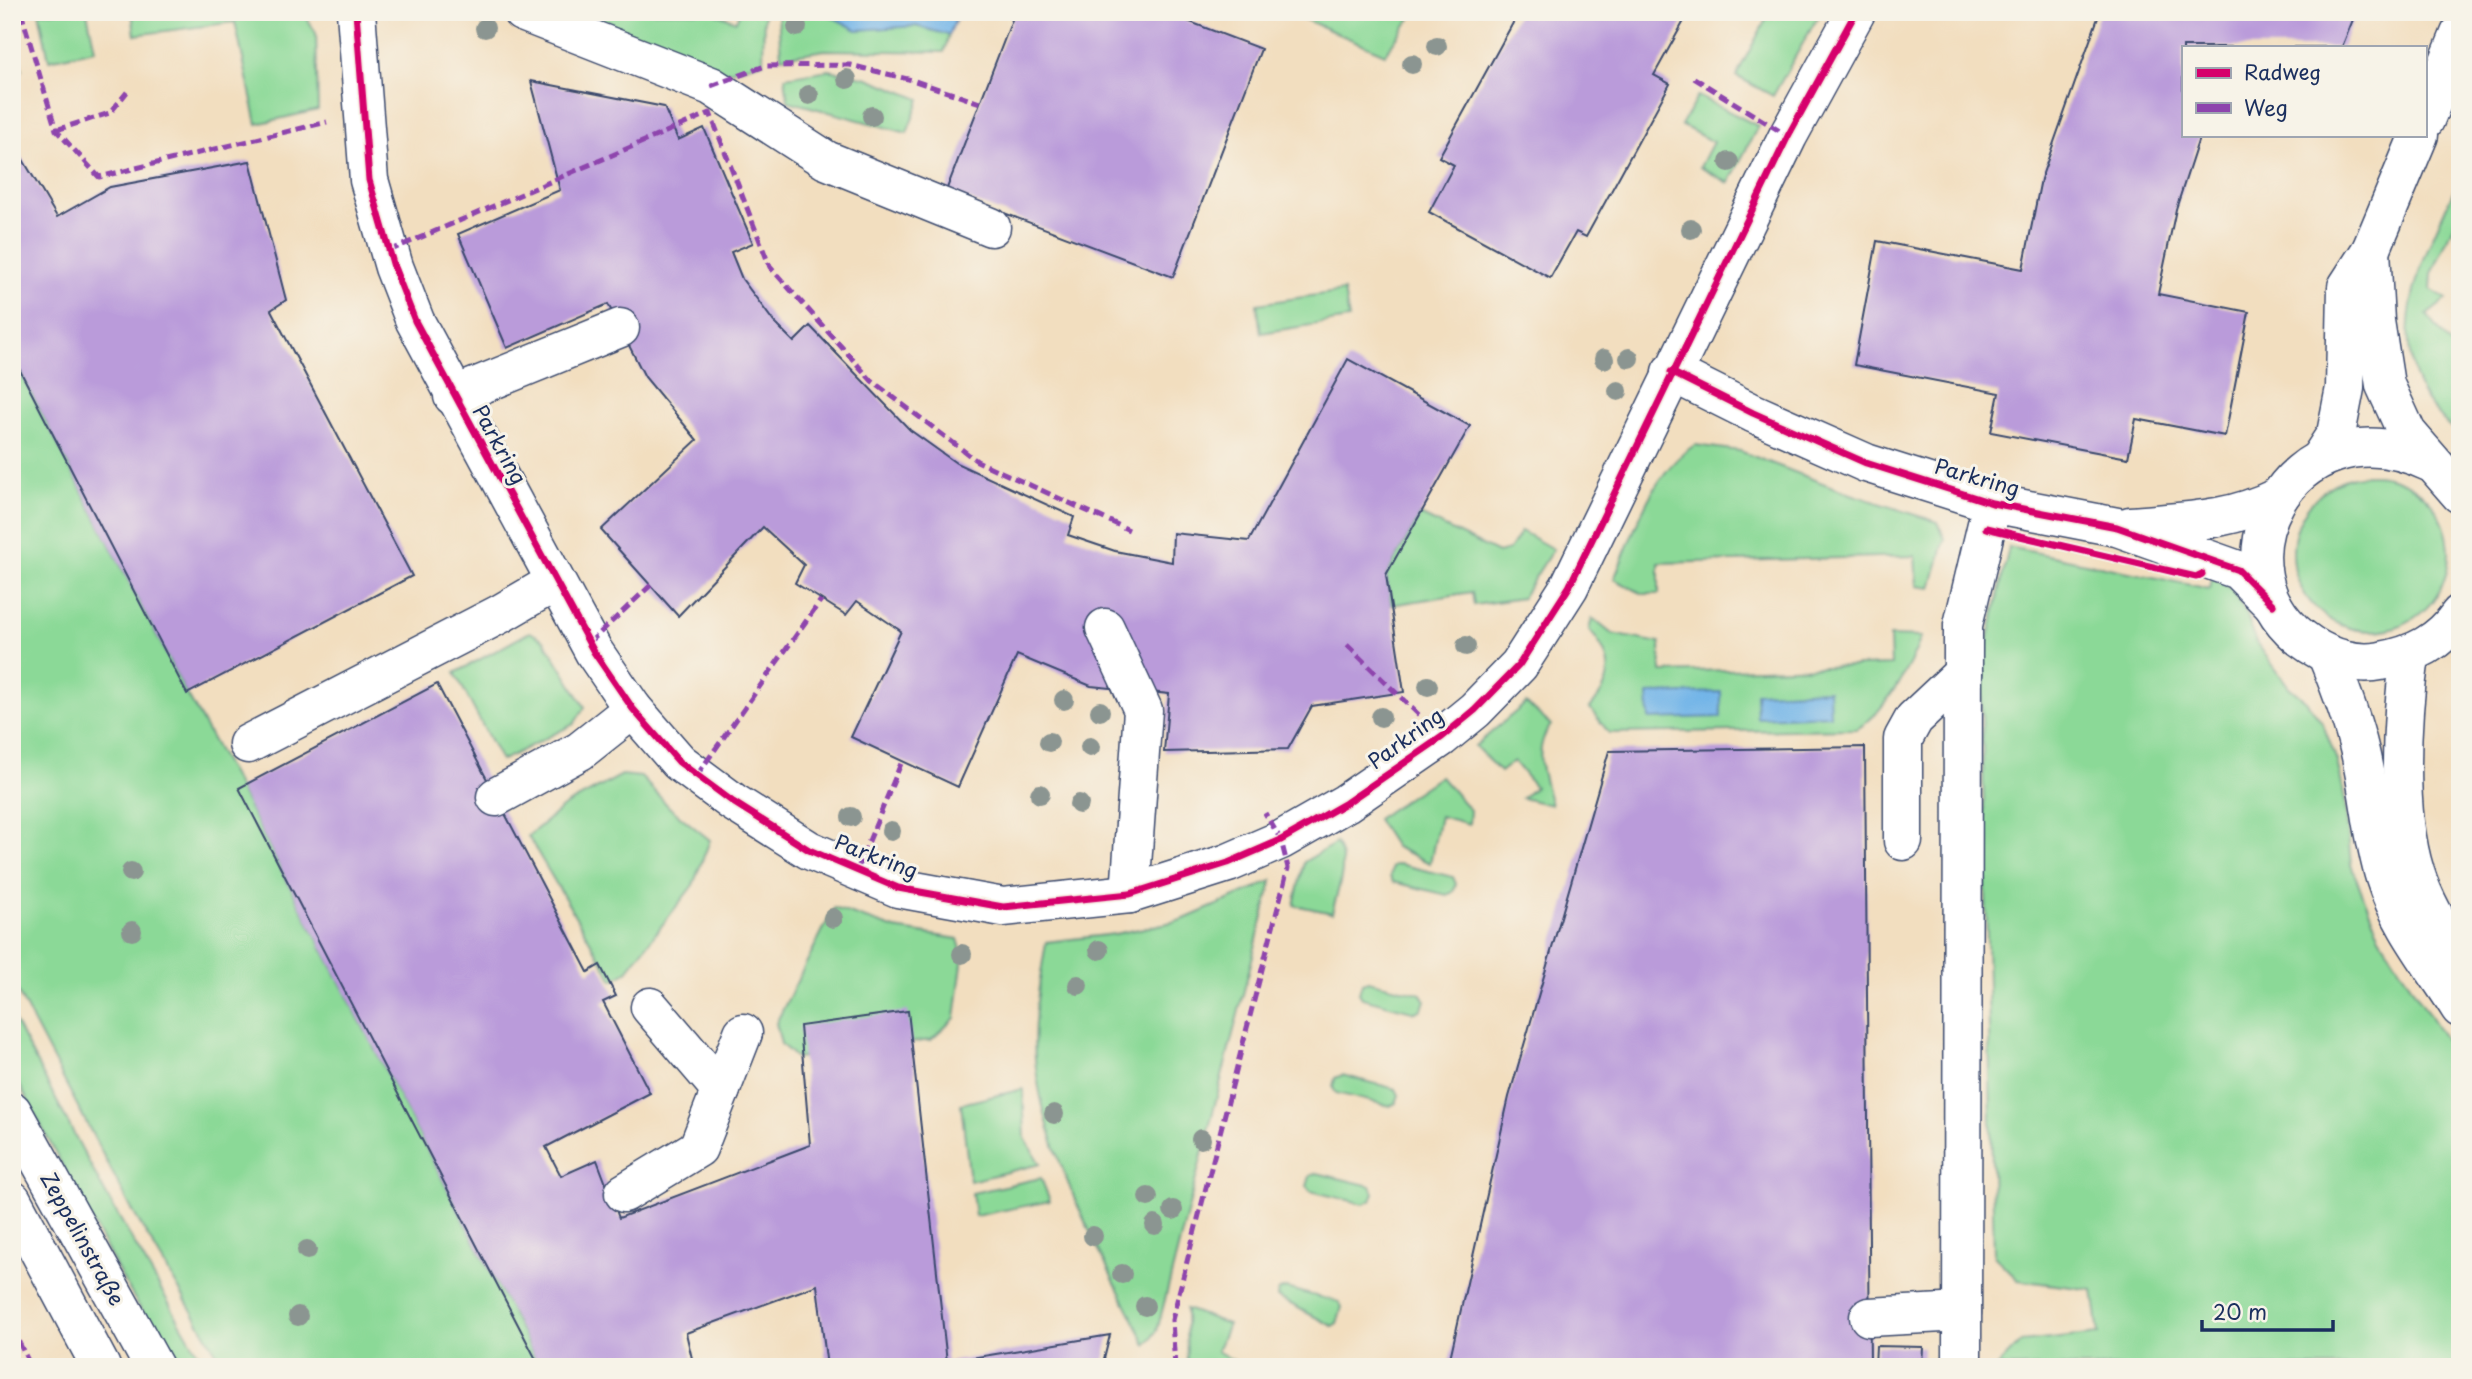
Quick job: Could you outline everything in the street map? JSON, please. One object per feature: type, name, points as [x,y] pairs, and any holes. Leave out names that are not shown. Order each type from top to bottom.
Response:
[{"type":"street","name":"Parkring","points":[[356,12],[369,180],[392,259],[415,321],[453,396],[594,652],[633,709],[679,762],[733,802],[809,850],[898,888],[1003,907],[1130,894],[1202,873],[1281,840],[1346,803],[1475,710],[1520,665],[1569,587],[1788,135],[1856,12]]},
{"type":"street","points":[[522,12],[711,86],[826,160],[991,227]]},
{"type":"street","points":[[2426,118],[2460,34]]},
{"type":"street","points":[[2321,457],[2336,434],[2346,388],[2347,287],[2371,250],[2419,136]]},
{"type":"street","points":[[2371,250],[2375,321],[2385,385],[2407,433],[2429,462],[2453,483],[2460,494]]},
{"type":"street","points":[[453,396],[620,328]]},
{"type":"street","name":"Parkring","points":[[1671,372],[1753,414],[1866,463],[1992,503],[2117,527],[2238,570],[2273,605]]},
{"type":"street","points":[[2429,462],[2403,450],[2376,445],[2348,448],[2321,457],[2297,474],[2278,497],[2263,531],[2262,569],[2273,605],[2296,635],[2327,655],[2368,664],[2410,656],[2446,633],[2460,614]]},
{"type":"street","name":"Parkring","points":[[2117,527],[2207,519],[2248,512],[2278,497]]},
{"type":"street","points":[[1962,1367],[1963,625],[1992,503]]},
{"type":"street","points":[[248,744],[499,614],[555,582]]},
{"type":"street","points":[[1105,628],[1143,710],[1130,894]]},
{"type":"street","points":[[2327,655],[2343,694],[2361,753],[2373,833],[2386,881],[2413,938],[2460,1008]]},
{"type":"street","points":[[2410,656],[2404,721],[2407,837],[2415,873],[2460,958]]},
{"type":"street","points":[[1903,841],[1903,738],[1914,719],[1963,673]]},
{"type":"street","points":[[496,797],[580,751],[633,709]]},
{"type":"street","points":[[650,1007],[721,1090]]},
{"type":"street","points":[[624,1193],[698,1148],[743,1032]]},
{"type":"street","name":"Zeppelinstraße","points":[[12,1111],[153,1367]]},
{"type":"street","name":"Zeppelinstraße","points":[[12,1200],[101,1367]]},
{"type":"street","points":[[1869,1317],[1962,1312]]},
{"type":"green space","points":[[39,12],[87,12],[95,50],[49,60]]},
{"type":"green space","points":[[132,12],[303,12],[316,33],[318,110],[257,124],[235,22],[135,35]]},
{"type":"green space","points":[[560,12],[712,12],[736,21],[740,12],[764,12],[763,62],[715,75]]},
{"type":"green space","points":[[1288,12],[1415,12],[1385,54]]},
{"type":"green space","points":[[1770,12],[1820,13],[1773,96],[1736,76]]},
{"type":"green space","points":[[778,14],[829,15],[857,30],[916,26],[949,35],[944,52],[825,50],[781,57]]},
{"type":"green space","points":[[12,26],[22,70],[12,72]]},
{"type":"green space","points":[[829,70],[868,78],[920,99],[907,133],[788,101],[785,77]]},
{"type":"green space","points":[[1698,96],[1758,126],[1729,183],[1700,167],[1713,142],[1681,125]]},
{"type":"green space","points":[[2460,176],[2460,210],[2432,274],[2431,289],[2447,299],[2427,315],[2460,356],[2460,438],[2432,408],[2419,387],[2411,360],[2408,333],[2417,279]]},
{"type":"green space","points":[[1344,291],[1349,319],[1261,333],[1257,304]]},
{"type":"green space","points":[[12,355],[540,1367],[225,1367],[132,1210],[12,981]]},
{"type":"green space","points":[[1695,445],[1740,451],[1851,494],[1938,522],[1945,539],[1931,588],[1917,586],[1915,556],[1659,563],[1659,594],[1643,594],[1614,579],[1655,487],[1680,457]]},
{"type":"green space","points":[[2371,475],[2401,481],[2426,498],[2443,523],[2449,553],[2443,583],[2426,608],[2401,625],[2371,631],[2341,625],[2316,608],[2299,583],[2293,553],[2299,523],[2316,498],[2341,481]]},
{"type":"green space","points":[[1420,515],[1498,553],[1509,550],[1521,531],[1553,549],[1522,598],[1474,605],[1472,592],[1391,605],[1386,575]]},
{"type":"green space","points":[[2009,547],[2210,589],[2212,578],[2231,589],[2247,615],[2256,642],[2289,687],[2306,701],[2322,722],[2337,761],[2345,800],[2351,865],[2380,937],[2460,1063],[2460,1367],[1997,1367],[2021,1342],[2099,1334],[2093,1290],[2018,1280],[1994,1256],[1981,673]]},
{"type":"green space","points":[[1592,618],[1612,634],[1660,643],[1661,672],[1891,665],[1890,636],[1921,637],[1911,661],[1886,702],[1866,723],[1856,729],[1609,733],[1590,708],[1604,688],[1608,669],[1603,650],[1589,630]]},
{"type":"green space","points":[[530,632],[544,640],[585,707],[574,724],[501,761],[455,673]]},
{"type":"green space","points":[[1526,703],[1551,725],[1545,734],[1540,754],[1551,805],[1522,798],[1535,787],[1514,761],[1500,772],[1475,746]]},
{"type":"green space","points":[[622,775],[641,777],[670,808],[710,840],[693,885],[626,972],[613,980],[528,836],[566,805]]},
{"type":"green space","points":[[1440,776],[1470,810],[1469,824],[1440,816],[1430,863],[1395,847],[1377,819]]},
{"type":"green space","points":[[1336,843],[1342,869],[1332,913],[1294,905],[1304,862]]},
{"type":"green space","points":[[1399,864],[1453,877],[1456,884],[1453,892],[1447,895],[1393,882],[1390,877],[1392,866]]},
{"type":"green space","points":[[1272,881],[1157,1331],[1146,1345],[1094,1242],[1050,1133],[1035,1059],[1037,1000],[1046,942],[1115,934],[1182,920]]},
{"type":"green space","points":[[834,908],[895,929],[958,939],[963,956],[955,1018],[931,1040],[796,1058],[781,1044],[776,1023]]},
{"type":"green space","points":[[1368,981],[1422,994],[1425,1000],[1422,1009],[1416,1012],[1362,998],[1359,993],[1362,983]]},
{"type":"green space","points":[[12,1016],[105,1193],[206,1367],[175,1367],[121,1276],[12,1071]]},
{"type":"green space","points":[[1342,1075],[1396,1089],[1399,1095],[1396,1103],[1390,1106],[1336,1093],[1333,1088],[1335,1078]]},
{"type":"green space","points":[[1023,1089],[1025,1138],[1040,1164],[970,1181],[961,1104]]},
{"type":"green space","points":[[1317,1173],[1371,1186],[1374,1193],[1371,1201],[1364,1204],[1310,1191],[1307,1186],[1310,1176]]},
{"type":"green space","points":[[1041,1178],[1050,1201],[975,1216],[972,1193]]},
{"type":"green space","points":[[1285,1288],[1339,1302],[1342,1307],[1337,1323],[1332,1326],[1277,1297],[1278,1291]]},
{"type":"green space","points":[[1186,1309],[1228,1324],[1217,1351],[1245,1367],[1187,1367]]},
{"type":"water","points":[[830,12],[959,12],[949,35],[916,26],[857,30],[829,15]]},
{"type":"water","points":[[1829,690],[1830,715],[1757,718],[1756,693]]},
{"type":"water","points":[[1721,692],[1721,717],[1649,719],[1648,694]]},
{"type":"building","points":[[1015,12],[1164,12],[1261,49],[1173,277],[946,191]]},
{"type":"building","points":[[1519,12],[1689,12],[1654,75],[1670,84],[1586,237],[1576,232],[1550,278],[1429,212],[1454,165],[1439,157]]},
{"type":"building","points":[[2100,12],[2356,12],[2342,46],[2182,46],[2182,136],[2200,136],[2176,209],[2158,294],[2249,312],[2225,436],[2136,419],[2128,458],[1991,432],[1999,393],[1854,365],[1877,241],[2023,269],[2041,179]]},
{"type":"building","points":[[531,81],[664,107],[678,140],[704,128],[753,243],[731,252],[742,279],[774,322],[794,342],[810,326],[910,430],[956,463],[1074,517],[1068,535],[1115,551],[1172,562],[1173,533],[1249,541],[1348,359],[1470,426],[1386,575],[1404,692],[1312,706],[1288,749],[1164,752],[1169,694],[1091,686],[1017,655],[958,787],[851,737],[901,631],[857,601],[846,615],[795,583],[804,565],[763,527],[678,616],[601,530],[697,440],[645,377],[608,304],[507,348],[458,234],[560,190]]},
{"type":"building","points":[[12,141],[57,217],[110,187],[250,161],[286,300],[271,310],[412,576],[187,694],[12,355]]},
{"type":"building","points":[[437,684],[588,972],[600,965],[616,996],[603,1002],[650,1093],[546,1147],[561,1176],[597,1160],[619,1218],[810,1145],[800,1026],[908,1011],[947,1362],[1110,1335],[1102,1367],[827,1367],[817,1285],[686,1333],[694,1367],[540,1367],[239,788]]},
{"type":"building","points":[[1865,747],[1870,1367],[1448,1367],[1509,1097],[1609,751]]},
{"type":"building","points":[[1876,1346],[1923,1347],[1922,1367],[1875,1367]]},
{"type":"marked path","points":[[21,12],[56,130],[99,177],[327,122]]},
{"type":"marked path","points":[[711,86],[765,66],[850,65],[912,80],[980,103]]},
{"type":"marked path","points":[[1694,78],[1788,136]]},
{"type":"marked path","points":[[56,130],[110,113],[127,92]]},
{"type":"marked path","points":[[389,251],[710,113],[770,267],[872,381],[977,461],[1129,530]]},
{"type":"marked path","points":[[589,643],[651,585]]},
{"type":"marked path","points":[[697,775],[821,600]]},
{"type":"marked path","points":[[1347,645],[1421,717]]},
{"type":"marked path","points":[[857,870],[902,761]]},
{"type":"marked path","points":[[1175,1367],[1172,1320],[1288,868],[1281,840],[1265,813]]},
{"type":"marked path","points":[[12,1328],[31,1367]]},
{"type":"cycle path","points":[[356,12],[369,180],[394,267],[415,321],[594,652],[633,709],[679,762],[733,802],[809,850],[898,888],[1003,907],[1130,894],[1228,863],[1281,840],[1346,803],[1442,737],[1475,710],[1519,665],[1569,587],[1788,136],[1856,12]]},
{"type":"cycle path","points":[[1671,372],[1753,413],[1866,463],[1992,503],[2117,527],[2238,570],[2273,605]]},
{"type":"cycle path","points":[[1986,528],[2196,577],[2202,574]]}]
